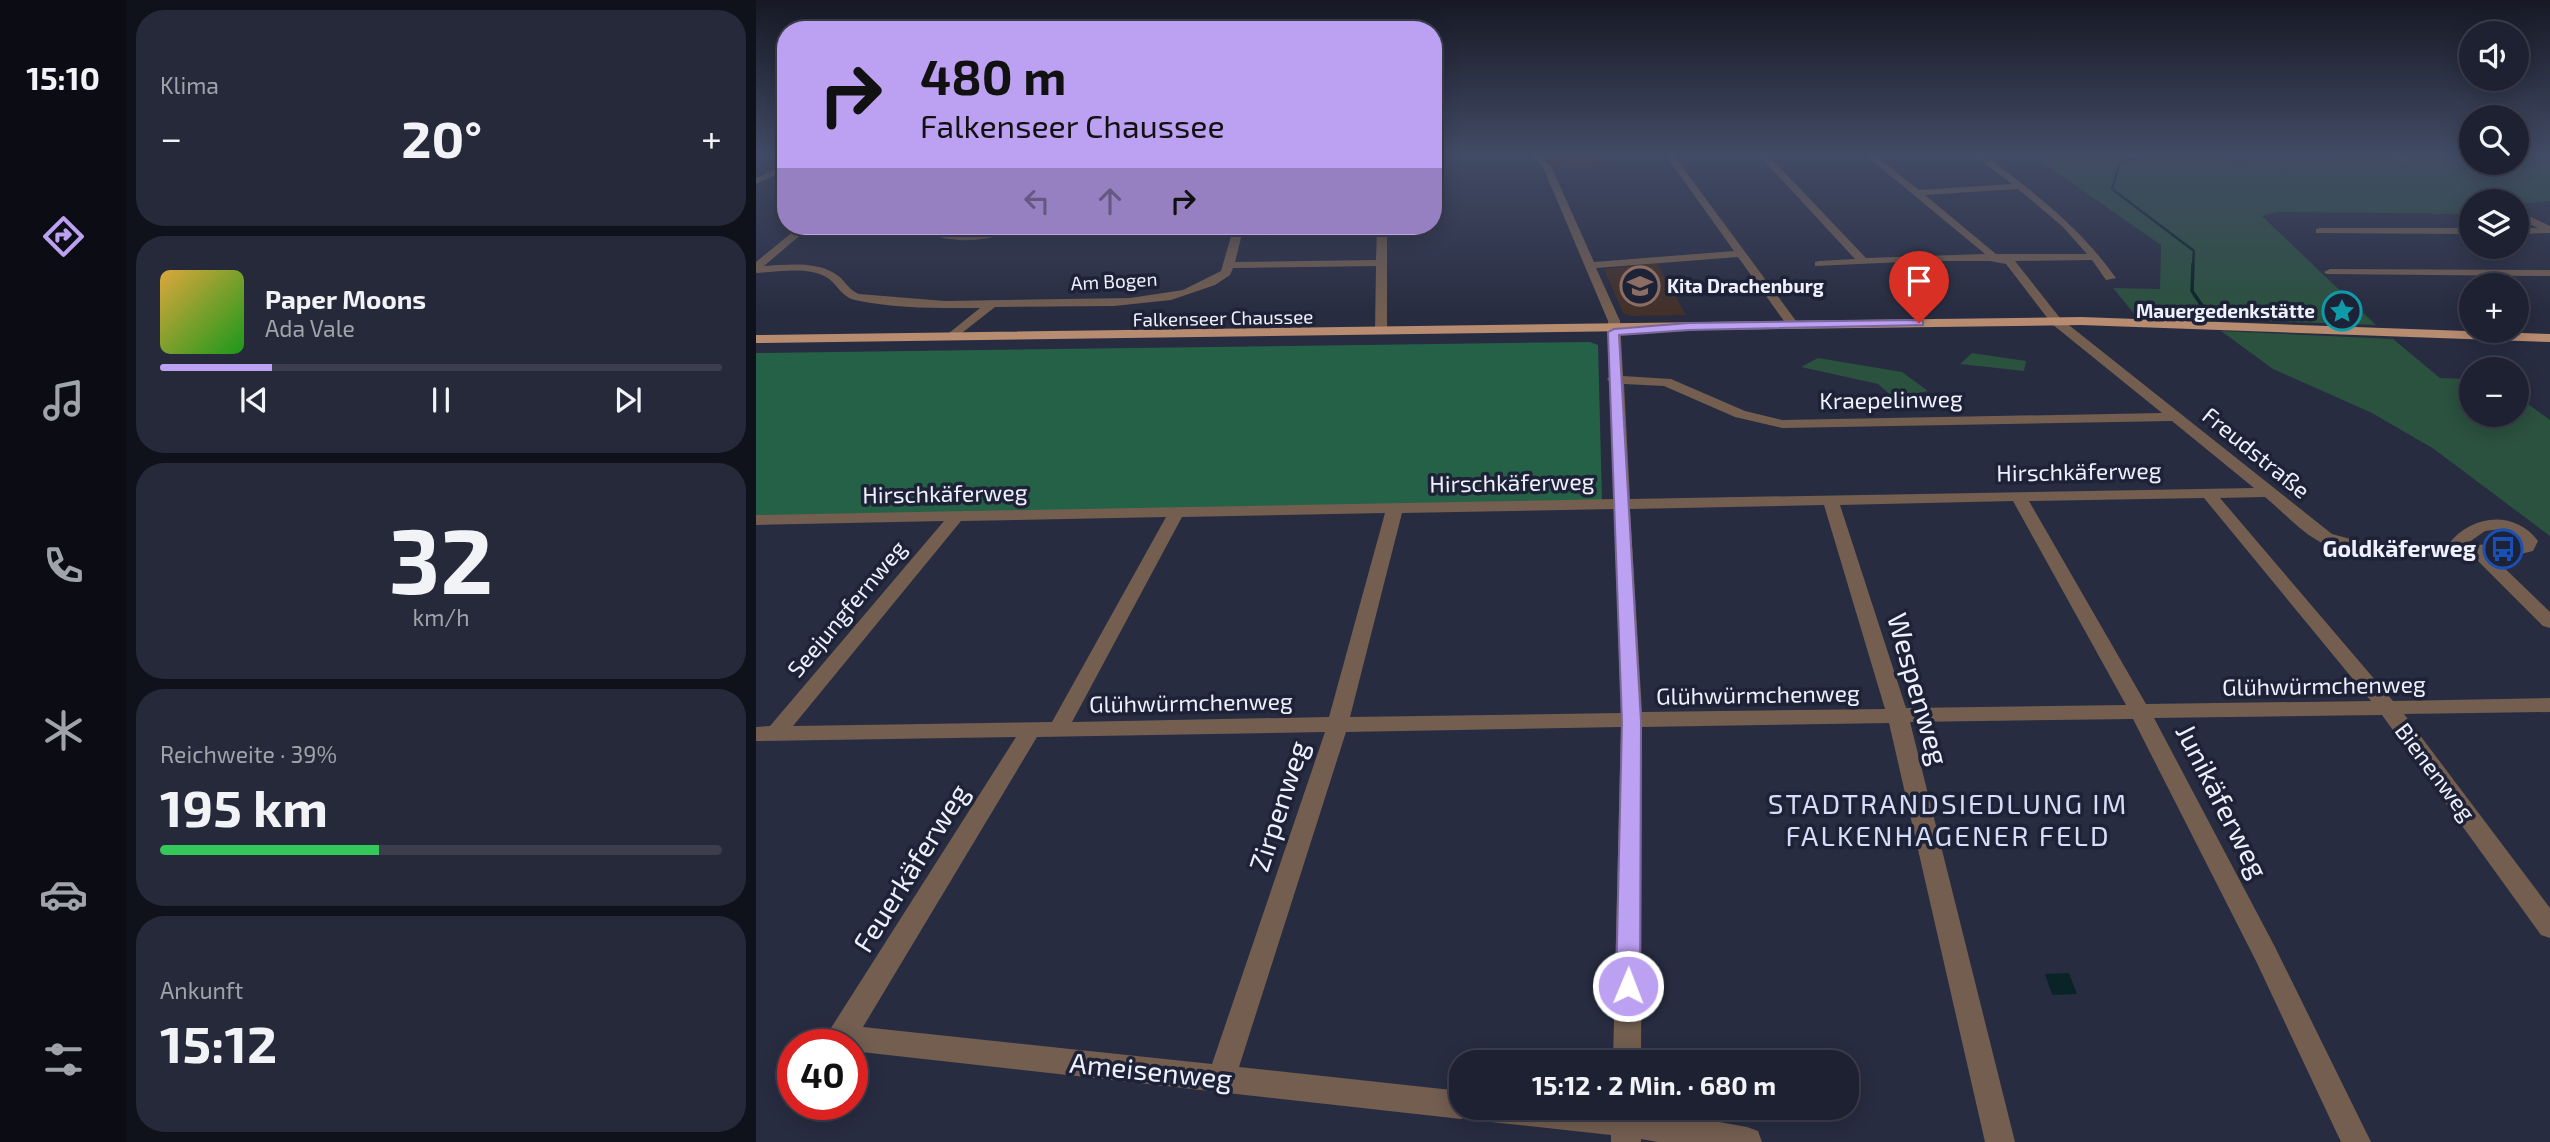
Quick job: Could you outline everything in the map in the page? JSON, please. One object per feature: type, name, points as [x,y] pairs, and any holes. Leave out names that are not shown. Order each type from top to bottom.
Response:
[{"type":"main road","name":"Falkenseer Chaussee","points":[[756,344],[2056,321],[2550,338]]},
{"type":"main road","name":"Falkenseer Chaussee","points":[[756,339],[950,339]]},
{"type":"street","points":[[1565,206],[1611,313],[1614,330],[1614,379],[1632,722],[1627,1050]]},
{"type":"street","points":[[1707,206],[1793,325]]},
{"type":"street","points":[[1811,206],[1863,261]]},
{"type":"street","name":"Freudstraße","points":[[1932,206],[1993,257],[2009,279],[2028,287],[2056,321],[2307,524],[2339,545],[2352,548],[2454,549],[2520,549],[2526,547],[2530,541],[2511,527],[2486,524],[2468,531],[2454,549]]},
{"type":"street","points":[[2046,206],[2067,223],[2097,257],[2110,278]]},
{"type":"street","points":[[2529,213],[2539,213]]},
{"type":"street","points":[[2529,219],[2550,230]]},
{"type":"street","points":[[2529,231],[2550,230]]},
{"type":"street","points":[[2320,231],[2459,231]]},
{"type":"street","points":[[756,268],[795,235]]},
{"type":"street","points":[[1237,235],[1231,265],[1382,263]]},
{"type":"street","points":[[1380,333],[1382,235]]},
{"type":"street","points":[[1591,265],[1741,254]]},
{"type":"street","points":[[1819,264],[1993,257],[2097,257]]},
{"type":"street","name":"Am Bogen","points":[[756,268],[806,270],[825,274],[836,279],[846,294],[870,299],[992,304],[1163,298],[1203,287],[1226,274],[1231,265]]},
{"type":"street","points":[[2330,272],[2550,273]]},
{"type":"street","points":[[950,339],[992,304]]},
{"type":"street","name":"Kraepelinweg","points":[[1614,379],[1667,382],[1741,414],[1782,424],[2176,417]]},
{"type":"street","name":"Bienenweg","points":[[2207,492],[2389,709],[2550,927]]},
{"type":"street","name":"Hirschkäferweg","points":[[756,520],[2269,492]]},
{"type":"street","name":"Junikäferweg","points":[[2018,496],[2141,714],[2266,955],[2356,1142]]},
{"type":"street","name":"Wespenweg","points":[[1830,500],[1898,717],[2000,1142]]},
{"type":"street","name":"Zirpenweg","points":[[1221,1079],[1337,726],[1395,508]]},
{"type":"street","points":[[1058,729],[1177,513]]},
{"type":"street","name":"Seejungfernweg","points":[[765,734],[957,516]]},
{"type":"street","points":[[2475,549],[2550,622]]},
{"type":"street","name":"Glühwürmchenweg","points":[[765,734],[2141,714],[2550,705]]},
{"type":"street","name":"Feuerkäferweg","points":[[846,1029],[1031,730]]},
{"type":"street","name":"Ameisenweg","points":[[868,1040],[1449,1104]]},
{"type":"street","points":[[1592,1120],[1748,1142]]},
{"type":"shaded area","name":"Kita Drachenburg","points":[[1657,263],[1686,315],[1632,316],[1623,313],[1604,269]]},
{"type":"shaded area","points":[[2069,973],[2077,994],[2052,995],[2045,974]]},
{"type":"green space","points":[[2105,206],[2459,206],[2459,214],[2277,212],[2262,216],[2376,325],[2136,316],[2113,288],[2160,289],[2161,245]]},
{"type":"green space","points":[[2221,331],[2393,339],[2440,378],[2459,379],[2459,427],[2529,427],[2529,405],[2550,420],[2550,536],[2434,449],[2372,413],[2273,369]]},
{"type":"green space","points":[[1590,342],[1598,345],[1602,501],[756,517],[756,353]]},
{"type":"green space","points":[[1972,353],[2026,361],[2024,371],[1960,364]]},
{"type":"green space","points":[[1818,358],[1902,372],[1928,391],[1894,398],[1878,384],[1801,367]]},
{"type":"waterway","points":[[2135,206],[2194,251],[2193,266]]},
{"type":"waterway","points":[[2193,264],[2192,291],[2211,319]]},
{"type":"place","name":"Kita Drachenburg","points":[[1640,286]]},
{"type":"place","name":"Mauergedenkstätte","points":[[2342,311]]},
{"type":"place","name":"Goldkäferweg","points":[[2503,549]]},
{"type":"district","name":"STADTRANDSIEDLUNG IM FALKENHAGENER FELD","points":[[1948,820]]},
{"type":"route","points":[[1628,986],[1632,722],[1614,379],[1614,332],[1689,326],[1919,323]]}]
